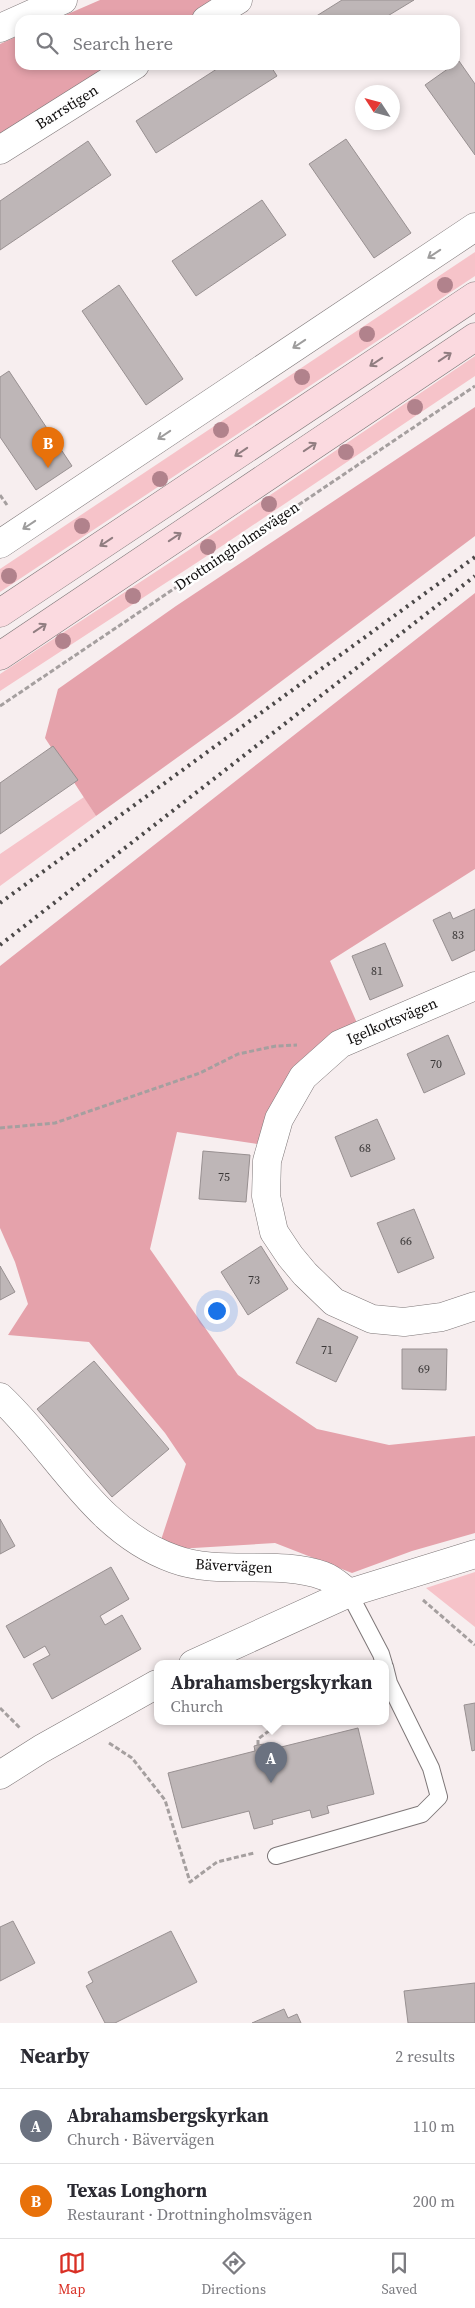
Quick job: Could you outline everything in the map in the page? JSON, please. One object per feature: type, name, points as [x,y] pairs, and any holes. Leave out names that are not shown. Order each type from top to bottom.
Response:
[{"type":"main road","points":[[0,613],[475,296]]},
{"type":"main road","points":[[0,656],[475,337]]},
{"type":"street","points":[[29,15],[63,0]]},
{"type":"street","points":[[214,15],[238,0]]},
{"type":"street","points":[[0,28],[15,21]]},
{"type":"street","name":"Barrstigen","points":[[0,150],[127,70]]},
{"type":"street","points":[[0,544],[475,227]]},
{"type":"street","name":"Igelkottsvägen","points":[[475,986],[340,1044],[304,1077],[279,1119],[267,1161],[266,1196],[274,1232],[305,1274],[334,1302],[372,1319],[404,1322],[442,1317],[475,1306]]},
{"type":"street","name":"Bävervägen","points":[[0,1397],[36,1436],[83,1494],[109,1519],[146,1546],[172,1559],[189,1564],[289,1569],[326,1576],[349,1593]]},
{"type":"street","points":[[202,1660],[349,1593],[475,1554]]},
{"type":"street","points":[[0,1774],[154,1686]]},
{"type":"lane","name":"Bävervägen","points":[[349,1593],[382,1660]]},
{"type":"lane","name":"Bävervägen","points":[[276,1856],[422,1814],[439,1797],[431,1768],[389,1683]]},
{"type":"path","name":"Drottningholmsvägen","points":[[0,706],[475,386]]},
{"type":"path","points":[[0,1128],[55,1122],[200,1073],[238,1054],[276,1046],[340,1044]]},
{"type":"path","points":[[404,1577],[417,1595],[475,1645]]},
{"type":"path","points":[[258,1745],[258,1739],[277,1725]]},
{"type":"path","points":[[107,1742],[132,1758],[158,1788],[164,1800],[190,1882],[217,1862],[251,1852],[276,1856]]},
{"type":"shaded area","points":[[100,0],[230,0],[206,15],[66,15]]},
{"type":"shaded area","points":[[15,37],[15,70],[117,70],[0,142],[0,44]]},
{"type":"shaded area","points":[[475,252],[475,276],[0,592],[0,569]]},
{"type":"shaded area","points":[[475,356],[475,376],[210,554],[0,691],[0,674],[189,550]]},
{"type":"shaded area","points":[[475,407],[475,536],[235,716],[96,816],[45,738],[58,689],[176,606]]},
{"type":"shaded area","points":[[475,593],[475,869],[330,961],[357,1023],[294,1068],[257,1144],[177,1132],[150,1249],[238,1375],[317,1429],[389,1445],[475,1436],[475,1533],[412,1551],[352,1573],[275,1543],[177,1549],[161,1540],[186,1464],[165,1433],[89,1342],[8,1335],[28,1304],[15,1262],[0,1228],[0,966]]},
{"type":"shaded area","points":[[84,797],[96,816],[0,886],[0,854]]},
{"type":"shaded area","points":[[475,1572],[475,1627],[426,1588]]},
{"type":"building","points":[[342,0],[414,0],[389,15],[318,15]]},
{"type":"building","points":[[460,62],[475,84],[475,155],[425,85],[446,70],[460,70]]},
{"type":"building","points":[[215,70],[273,70],[277,76],[156,153],[136,121]]},
{"type":"building","points":[[346,139],[411,233],[374,258],[309,164]]},
{"type":"building","points":[[88,141],[111,175],[0,250],[0,201]]},
{"type":"building","points":[[262,200],[286,235],[196,296],[172,261]]},
{"type":"building","points":[[119,285],[183,379],[146,405],[82,311]]},
{"type":"building","points":[[9,371],[72,466],[36,490],[0,437],[0,377]]},
{"type":"building","points":[[53,746],[78,780],[0,834],[0,783]]},
{"type":"building","points":[[475,909],[475,950],[452,961],[433,920],[450,912],[453,919]]},
{"type":"building","points":[[385,943],[403,986],[370,1000],[352,956]]},
{"type":"building","points":[[448,1035],[465,1074],[424,1093],[407,1054]]},
{"type":"building","points":[[377,1119],[395,1159],[351,1177],[335,1137]]},
{"type":"building","points":[[203,1151],[250,1155],[246,1202],[199,1199]]},
{"type":"building","points":[[414,1209],[434,1258],[398,1273],[377,1223]]},
{"type":"building","points":[[261,1246],[288,1289],[248,1315],[221,1272]]},
{"type":"building","points":[[0,1266],[15,1292],[0,1300]]},
{"type":"building","points":[[318,1318],[358,1337],[336,1382],[296,1363]]},
{"type":"building","points":[[402,1349],[447,1349],[446,1390],[402,1389]]},
{"type":"building","points":[[94,1361],[169,1449],[112,1497],[37,1409]]},
{"type":"building","points":[[0,1519],[15,1546],[0,1554]]},
{"type":"building","points":[[111,1567],[129,1599],[100,1616],[105,1625],[122,1615],[141,1649],[52,1699],[33,1664],[50,1655],[45,1646],[24,1658],[6,1626]]},
{"type":"building","points":[[475,1703],[475,1750],[472,1751],[464,1705]]},
{"type":"building","points":[[358,1728],[374,1794],[327,1806],[329,1813],[312,1818],[310,1810],[272,1820],[273,1824],[254,1829],[249,1811],[182,1828],[168,1773],[255,1751],[254,1746],[258,1745],[264,1744],[265,1751]]},
{"type":"building","points":[[13,1921],[35,1963],[0,1981],[0,1927]]},
{"type":"building","points":[[171,1931],[197,1982],[115,2023],[105,2023],[86,1986],[93,1982],[88,1972]]},
{"type":"building","points":[[475,1983],[475,2023],[408,2023],[404,1991]]},
{"type":"building","points":[[284,2009],[288,2018],[297,2014],[301,2023],[252,2023]]},
{"type":"railway","points":[[0,903],[475,557]]},
{"type":"railway","points":[[0,945],[475,576]]},
{"type":"place","name":"Texas Longhorn","points":[[48,468]]},
{"type":"place","name":"Abrahamsbergskyrkan","points":[[271,1783]]}]
